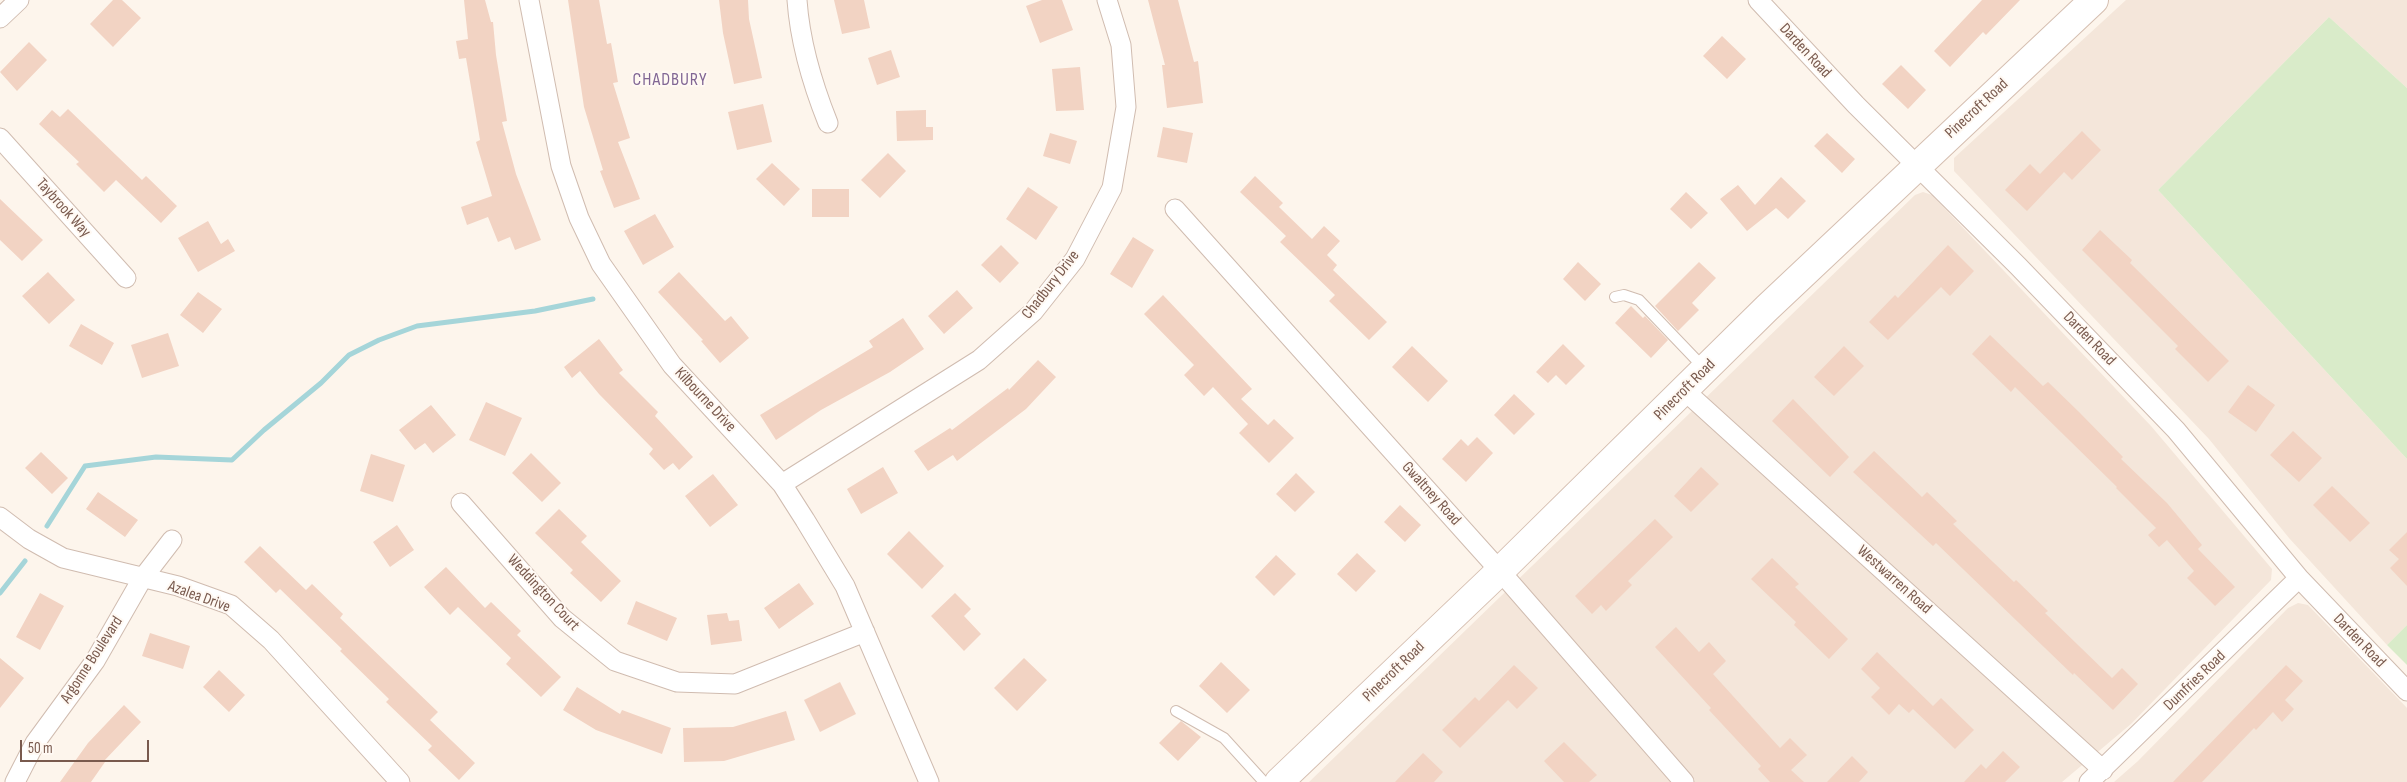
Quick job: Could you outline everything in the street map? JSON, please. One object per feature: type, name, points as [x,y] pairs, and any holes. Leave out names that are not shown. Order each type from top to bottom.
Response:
[{"type":"street","points":[[0,18],[19,0]]},
{"type":"street","name":"Kilbourne Drive","points":[[529,0],[561,166],[579,218],[601,264],[672,365],[782,484],[846,586],[929,782]]},
{"type":"street","points":[[797,0],[799,22],[812,83],[828,123]]},
{"type":"street","name":"Chadbury Drive","points":[[782,484],[979,360],[1033,312],[1075,259],[1112,188],[1126,107],[1121,45],[1108,0]]},
{"type":"street","name":"Darden Road","points":[[1758,0],[1856,105],[1918,164],[2176,430],[2299,578],[2407,691]]},
{"type":"street","name":"Pinecroft Road","points":[[1279,782],[1500,571],[1685,391],[1767,308],[2094,0]]},
{"type":"street","name":"Taybrook Way","points":[[0,138],[126,278]]},
{"type":"street","name":"Gwaltney Road","points":[[1175,209],[1500,571],[1684,782]]},
{"type":"street","name":"Westwarren Road","points":[[1685,391],[2096,776]]},
{"type":"street","name":"Weddington Court","points":[[461,503],[570,624],[615,661],[677,682],[735,684],[865,632]]},
{"type":"street","name":"Azalea Drive","points":[[0,517],[29,539],[63,558],[142,579],[178,586],[231,606],[271,640],[400,782]]},
{"type":"street","name":"Argonne Boulevard","points":[[15,782],[35,743],[95,661],[142,579],[172,540]]},
{"type":"street","name":"Dumfries Road","points":[[2096,776],[2299,578]]},
{"type":"lane","points":[[1615,297],[1624,295],[1638,300],[1706,370]]},
{"type":"lane","points":[[1176,711],[1224,738],[1264,782]]},
{"type":"shaded area","points":[[2126,0],[2407,0],[2407,88],[2329,17],[2158,190],[2407,459],[2407,625],[2387,645],[2289,538],[2209,439],[1954,171],[1954,158]]},
{"type":"shaded area","points":[[1923,192],[1932,195],[2151,426],[2272,569],[2271,580],[2131,724],[2062,782],[1309,782],[1915,195]]},
{"type":"shaded area","points":[[2298,603],[2308,605],[2407,708],[2407,782],[2114,782],[2138,761],[2288,608]]},
{"type":"green space","points":[[2329,17],[2407,88],[2407,459],[2158,190]]},
{"type":"green space","points":[[2407,625],[2407,665],[2387,645]]},
{"type":"building","points":[[113,0],[122,0],[141,18],[113,47],[90,24]]},
{"type":"building","points":[[464,0],[485,0],[491,22],[493,22],[496,55],[507,121],[502,122],[516,174],[541,240],[515,250],[510,237],[498,242],[488,217],[467,225],[461,207],[492,196],[476,142],[480,140],[466,58],[459,59],[456,41],[468,39]]},
{"type":"building","points":[[568,0],[599,0],[607,44],[611,43],[618,82],[613,83],[630,138],[618,142],[640,199],[614,208],[600,171],[603,170],[584,107]]},
{"type":"building","points":[[719,0],[748,0],[749,19],[762,78],[734,84],[723,33]]},
{"type":"building","points":[[834,0],[864,0],[870,28],[842,34]]},
{"type":"building","points":[[1042,0],[1062,0],[1073,30],[1040,43],[1026,6]]},
{"type":"building","points":[[1148,0],[1178,0],[1194,62],[1198,61],[1203,103],[1167,108],[1162,65],[1165,65]]},
{"type":"building","points":[[1982,0],[2020,0],[1986,35],[1983,32],[1950,67],[1934,51]]},
{"type":"building","points":[[1722,36],[1746,59],[1727,79],[1703,56]]},
{"type":"building","points":[[29,42],[47,60],[17,91],[0,72]]},
{"type":"building","points":[[891,50],[900,77],[877,85],[868,58]]},
{"type":"building","points":[[1901,65],[1926,90],[1908,109],[1882,84]]},
{"type":"building","points":[[1080,67],[1084,110],[1056,111],[1052,69]]},
{"type":"building","points":[[763,104],[772,142],[737,150],[728,112]]},
{"type":"building","points":[[68,109],[142,180],[146,176],[177,206],[161,223],[116,180],[104,192],[76,164],[79,162],[39,124],[52,110],[60,117]]},
{"type":"building","points":[[926,110],[926,127],[933,127],[933,140],[897,141],[896,111]]},
{"type":"building","points":[[1163,127],[1193,133],[1187,163],[1157,157]]},
{"type":"building","points":[[2082,131],[2101,150],[2072,180],[2064,172],[2027,211],[2005,190],[2030,164],[2040,174]]},
{"type":"building","points":[[1050,133],[1077,141],[1070,164],[1043,156]]},
{"type":"building","points":[[1827,133],[1855,159],[1842,173],[1814,146]]},
{"type":"building","points":[[888,153],[906,171],[880,198],[861,180]]},
{"type":"building","points":[[772,163],[800,189],[784,206],[756,179]]},
{"type":"building","points":[[1255,176],[1283,203],[1279,207],[1312,239],[1324,226],[1340,241],[1327,255],[1337,265],[1333,270],[1387,322],[1369,340],[1329,301],[1335,295],[1280,242],[1286,236],[1240,192]]},
{"type":"building","points":[[1781,177],[1806,201],[1788,219],[1776,208],[1747,231],[1720,199],[1738,185],[1755,205]]},
{"type":"building","points":[[1028,187],[1058,207],[1036,240],[1006,219]]},
{"type":"building","points":[[812,189],[849,189],[849,217],[812,217]]},
{"type":"building","points":[[1686,192],[1708,213],[1691,229],[1670,209]]},
{"type":"building","points":[[0,199],[43,240],[22,261],[0,240]]},
{"type":"building","points":[[655,214],[674,247],[643,265],[624,231]]},
{"type":"building","points":[[208,221],[221,244],[228,239],[235,251],[198,272],[178,238]]},
{"type":"building","points":[[2100,230],[2132,260],[2130,263],[2229,361],[2208,382],[2175,349],[2178,346],[2082,250]]},
{"type":"building","points":[[1133,237],[1154,250],[1132,288],[1110,274]]},
{"type":"building","points":[[1001,245],[1019,263],[1000,283],[981,265]]},
{"type":"building","points":[[1948,245],[1974,271],[1950,296],[1941,287],[1888,340],[1869,322],[1895,295],[1898,298]]},
{"type":"building","points":[[1578,262],[1601,284],[1585,301],[1563,279]]},
{"type":"building","points":[[1699,262],[1716,278],[1692,303],[1699,310],[1678,331],[1655,306]]},
{"type":"building","points":[[48,272],[75,300],[49,324],[22,296]]},
{"type":"building","points":[[679,272],[725,321],[731,316],[749,338],[720,363],[701,341],[703,340],[658,292]]},
{"type":"building","points":[[957,290],[973,308],[944,334],[928,316]]},
{"type":"building","points":[[198,292],[222,309],[203,333],[180,315]]},
{"type":"building","points":[[1163,295],[1252,389],[1241,399],[1268,425],[1274,419],[1294,438],[1269,463],[1239,433],[1248,424],[1213,387],[1204,396],[1184,375],[1194,365],[1144,314]]},
{"type":"building","points":[[1631,306],[1643,318],[1645,316],[1668,340],[1651,358],[1615,323]]},
{"type":"building","points":[[903,318],[924,349],[890,372],[821,410],[776,440],[760,415],[873,347],[869,341]]},
{"type":"building","points":[[81,324],[114,343],[102,365],[69,346]]},
{"type":"building","points":[[168,333],[179,366],[142,378],[131,345]]},
{"type":"building","points":[[1990,335],[2043,386],[2048,382],[2079,412],[2123,457],[2121,459],[2167,503],[2202,545],[2198,549],[2235,587],[2215,606],[2187,578],[2194,571],[2167,540],[2159,547],[2148,535],[2156,528],[2117,487],[2015,387],[2011,392],[1972,354]]},
{"type":"building","points":[[599,339],[623,370],[619,373],[658,412],[655,416],[693,457],[679,470],[673,463],[664,470],[649,454],[653,449],[599,394],[580,371],[572,378],[564,367]]},
{"type":"building","points":[[1563,344],[1585,366],[1566,385],[1556,375],[1548,383],[1536,372]]},
{"type":"building","points":[[1412,346],[1448,381],[1428,402],[1392,367]]},
{"type":"building","points":[[1844,346],[1864,366],[1834,396],[1814,377]]},
{"type":"building","points":[[1038,360],[1056,377],[1026,409],[957,461],[953,455],[928,471],[914,451],[950,428],[952,430],[1008,388],[1009,390]]},
{"type":"building","points":[[2248,385],[2275,405],[2256,432],[2228,412]]},
{"type":"building","points":[[1514,394],[1535,414],[1514,435],[1494,415]]},
{"type":"building","points":[[1793,399],[1849,457],[1830,477],[1772,421]]},
{"type":"building","points":[[486,402],[522,418],[505,456],[469,440]]},
{"type":"building","points":[[431,405],[456,435],[433,453],[425,443],[415,450],[399,430]]},
{"type":"building","points":[[2293,431],[2322,458],[2299,482],[2270,455]]},
{"type":"building","points":[[1477,437],[1493,453],[1466,482],[1442,459],[1461,439],[1468,446]]},
{"type":"building","points":[[1874,451],[1922,497],[1927,492],[1957,521],[1953,524],[2014,582],[2016,580],[2048,611],[2045,613],[2112,678],[2122,668],[2138,684],[2113,710],[2074,673],[2073,675],[1936,543],[1933,546],[1853,472]]},
{"type":"building","points":[[41,452],[68,478],[52,494],[25,468]]},
{"type":"building","points":[[531,453],[561,483],[542,502],[512,473]]},
{"type":"building","points":[[371,454],[405,465],[393,502],[360,491]]},
{"type":"building","points":[[883,467],[898,493],[861,514],[847,489]]},
{"type":"building","points":[[1701,467],[1719,484],[1691,512],[1674,496]]},
{"type":"building","points":[[1296,473],[1315,492],[1295,512],[1276,494]]},
{"type":"building","points":[[713,474],[738,505],[710,527],[685,496]]},
{"type":"building","points":[[2332,486],[2370,523],[2350,542],[2313,505]]},
{"type":"building","points":[[98,492],[138,520],[125,537],[86,509]]},
{"type":"building","points":[[1400,505],[1421,525],[1405,542],[1384,522]]},
{"type":"building","points":[[559,509],[587,536],[581,542],[621,581],[601,602],[570,573],[573,570],[535,533]]},
{"type":"building","points":[[1655,519],[1673,537],[1628,581],[1632,585],[1606,611],[1601,605],[1592,614],[1575,596]]},
{"type":"building","points":[[397,525],[414,550],[390,567],[373,542]]},
{"type":"building","points":[[909,531],[944,566],[922,589],[887,554]]},
{"type":"building","points":[[2407,532],[2407,586],[2390,568],[2399,559],[2389,550]]},
{"type":"building","points":[[260,546],[306,590],[312,584],[343,614],[340,618],[438,712],[430,720],[475,763],[459,780],[428,750],[432,746],[386,702],[389,699],[340,651],[342,649],[280,589],[276,593],[244,562]]},
{"type":"building","points":[[1357,553],[1376,571],[1356,592],[1337,574]]},
{"type":"building","points":[[1276,555],[1296,574],[1274,596],[1255,577]]},
{"type":"building","points":[[1772,558],[1799,584],[1795,587],[1848,639],[1829,659],[1794,625],[1796,622],[1751,579]]},
{"type":"building","points":[[446,567],[485,608],[491,602],[521,631],[517,635],[561,677],[541,697],[506,664],[511,658],[458,607],[450,615],[424,587]]},
{"type":"building","points":[[799,583],[814,604],[779,629],[764,608]]},
{"type":"building","points":[[40,593],[64,606],[40,650],[16,637]]},
{"type":"building","points":[[955,593],[971,609],[964,616],[981,634],[964,651],[931,616]]},
{"type":"building","points":[[636,601],[677,618],[667,641],[627,624]]},
{"type":"building","points":[[727,613],[729,621],[739,620],[742,641],[711,645],[707,615]]},
{"type":"building","points":[[1676,627],[1699,652],[1709,642],[1726,661],[1713,674],[1780,748],[1790,738],[1807,755],[1791,770],[1804,782],[1770,782],[1758,769],[1761,766],[1709,710],[1711,708],[1655,647]]},
{"type":"building","points":[[150,633],[190,646],[183,669],[142,656]]},
{"type":"building","points":[[1877,652],[1933,706],[1941,698],[1974,730],[1955,749],[1913,709],[1909,713],[1899,704],[1889,715],[1871,697],[1880,688],[1861,669]]},
{"type":"building","points":[[0,658],[24,678],[0,708]]},
{"type":"building","points":[[1024,658],[1047,680],[1017,711],[994,688]]},
{"type":"building","points":[[1221,662],[1250,690],[1227,713],[1199,686]]},
{"type":"building","points":[[1514,665],[1538,688],[1517,709],[1508,700],[1460,748],[1442,730],[1475,697],[1479,701]]},
{"type":"building","points":[[2286,665],[2303,681],[2285,700],[2294,709],[2282,722],[2273,712],[2256,730],[2254,728],[2202,782],[2173,782]]},
{"type":"building","points":[[219,670],[245,695],[229,712],[203,687]]},
{"type":"building","points":[[840,682],[856,714],[820,732],[804,700]]},
{"type":"building","points":[[577,687],[620,714],[622,710],[671,728],[662,754],[596,730],[563,710]]},
{"type":"building","points":[[124,705],[141,722],[104,761],[91,782],[60,782],[88,743]]},
{"type":"building","points":[[786,711],[795,740],[724,761],[684,762],[683,728],[733,727]]},
{"type":"building","points":[[1181,721],[1201,737],[1178,761],[1159,743]]},
{"type":"building","points":[[1564,742],[1597,775],[1589,782],[1564,782],[1544,761]]},
{"type":"building","points":[[2003,751],[2020,767],[2005,782],[1964,782],[1981,764],[1986,769]]},
{"type":"building","points":[[1423,753],[1443,772],[1434,782],[1395,782]]},
{"type":"building","points":[[1852,756],[1868,772],[1859,782],[1827,782]]},
{"type":"waterway","points":[[47,526],[85,466],[156,457],[232,460],[264,430],[321,383],[349,355],[379,340],[417,326],[535,311],[593,299]]},
{"type":"waterway","points":[[0,593],[25,561]]},
{"type":"district","name":"CHADBURY","points":[[670,80]]}]
